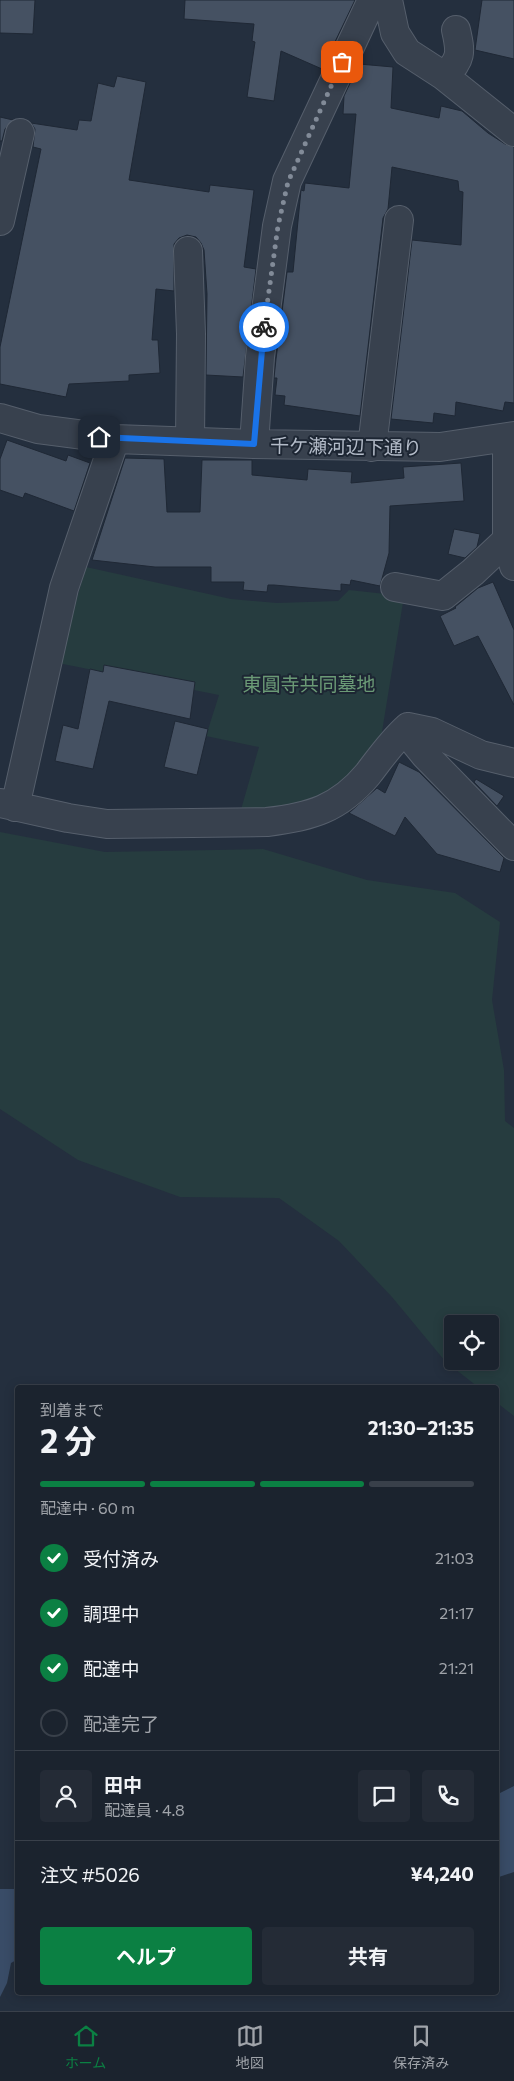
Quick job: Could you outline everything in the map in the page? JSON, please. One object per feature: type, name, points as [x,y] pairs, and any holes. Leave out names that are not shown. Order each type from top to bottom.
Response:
[{"type":"street","points":[[254,444],[260,357],[278,226],[288,182],[372,0]]},
{"type":"street","points":[[388,0],[395,33],[408,52],[444,76],[514,132]]},
{"type":"street","points":[[444,76],[456,65],[459,57],[456,30]]},
{"type":"street","points":[[0,220],[20,133]]},
{"type":"street","points":[[372,447],[399,220]]},
{"type":"street","points":[[188,251],[191,334],[190,441]]},
{"type":"street","name":"千ケ瀬河辺下通り","points":[[0,418],[38,429],[115,439],[372,447],[440,447],[510,437]]},
{"type":"street","points":[[510,437],[507,540],[514,566]]},
{"type":"street","points":[[115,439],[64,588],[7,805],[107,824],[267,822],[292,819],[316,814],[339,802],[367,775],[392,742],[408,727]]},
{"type":"street","points":[[395,587],[443,596],[473,572],[507,540]]},
{"type":"street","points":[[408,727],[432,732],[481,755],[514,763]]},
{"type":"street","points":[[408,727],[416,744],[514,846]]},
{"type":"green space","name":"東圓寺共同墓地","points":[[86,567],[231,599],[277,603],[338,601],[349,590],[404,596],[381,738],[336,793],[310,807],[240,813],[259,747],[206,736],[219,695],[58,663]]},
{"type":"green space","points":[[0,832],[105,852],[263,849],[367,880],[455,893],[500,922],[492,1000],[504,1070],[505,1121],[514,1128],[514,1416],[499,1404],[499,1385],[475,1385],[456,1370],[499,1370],[499,1315],[444,1315],[444,1360],[392,1297],[339,1241],[279,1198],[180,1197],[78,1160],[0,1109]]},
{"type":"water","points":[[514,1786],[514,1872],[499,1877],[499,1794]]},
{"type":"water","points":[[0,1889],[15,1889],[15,1961],[11,1963],[7,1983],[0,1997]]},
{"type":"building","points":[[0,0],[35,0],[33,34],[0,33]]},
{"type":"building","points":[[185,0],[355,0],[322,69],[281,51],[274,101],[247,97],[255,42],[252,41],[254,24],[184,19]]},
{"type":"building","points":[[482,0],[514,0],[514,59],[475,50]]},
{"type":"building","points":[[359,64],[393,67],[391,108],[439,118],[441,106],[462,111],[488,133],[505,144],[514,147],[514,403],[505,402],[503,411],[456,402],[455,416],[434,413],[433,423],[391,419],[412,240],[461,245],[463,192],[459,191],[458,181],[392,167],[388,209],[383,218],[360,416],[284,405],[285,396],[275,395],[277,378],[274,378],[287,272],[293,272],[301,190],[304,191],[305,183],[349,188],[356,114],[343,114],[344,96]]},
{"type":"building","points":[[117,76],[146,82],[129,180],[209,192],[210,185],[254,190],[244,267],[256,269],[243,377],[206,375],[207,294],[204,250],[196,237],[187,235],[179,238],[174,244],[174,291],[156,289],[152,340],[158,340],[160,373],[129,375],[129,381],[69,384],[66,397],[0,384],[0,347],[41,149],[33,147],[35,129],[31,123],[77,130],[79,120],[91,121],[98,83],[114,87]]},
{"type":"building","points":[[0,117],[13,120],[5,129],[2,141],[0,141]]},
{"type":"building","points":[[7,440],[66,461],[68,455],[90,463],[74,511],[25,493],[23,498],[0,490],[0,459]]},
{"type":"building","points":[[125,458],[164,459],[167,512],[200,512],[202,460],[252,460],[252,475],[307,480],[308,469],[352,472],[351,483],[404,478],[403,467],[461,463],[464,501],[390,506],[389,553],[380,586],[351,580],[350,585],[341,584],[341,591],[274,585],[268,585],[267,592],[243,590],[244,582],[211,582],[211,567],[155,567],[92,560]]},
{"type":"building","points":[[454,529],[480,534],[477,547],[465,558],[448,554]]},
{"type":"building","points":[[493,582],[514,630],[514,705],[478,636],[454,646],[440,616],[456,608],[478,588]]},
{"type":"building","points":[[104,665],[195,682],[190,719],[109,701],[93,769],[55,761],[63,725],[78,729],[90,669],[103,672]]},
{"type":"building","points":[[175,721],[208,729],[197,775],[164,767]]},
{"type":"building","points":[[399,762],[419,772],[504,858],[500,872],[437,854],[405,817],[395,836],[349,813],[377,788],[385,793]]},
{"type":"building","points":[[476,779],[504,796],[497,806],[474,782]]},
{"type":"way so far","points":[[264,327],[278,226],[288,182],[342,62]]},
{"type":"route","points":[[99,437],[254,444],[264,327]]}]
